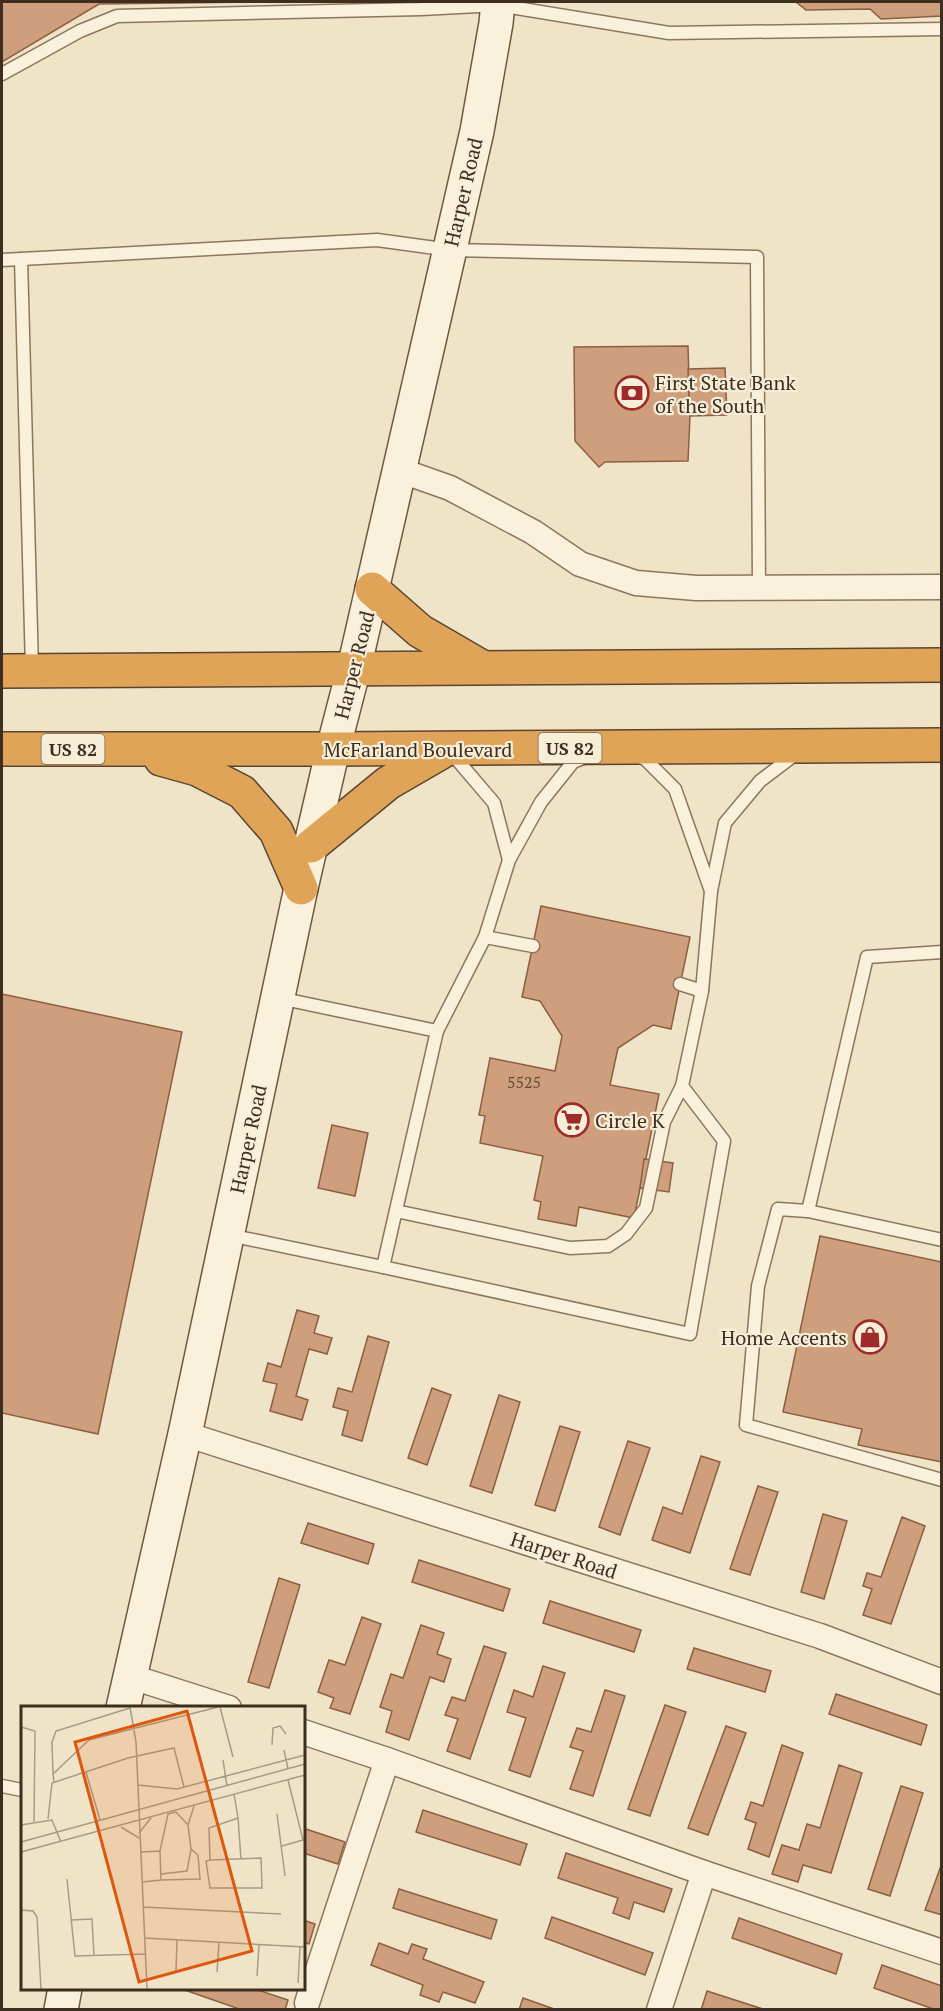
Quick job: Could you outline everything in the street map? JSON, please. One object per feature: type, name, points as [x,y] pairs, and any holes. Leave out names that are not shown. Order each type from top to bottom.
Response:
[{"type":"highway","points":[[372,589],[420,631],[482,667]]},
{"type":"highway","points":[[17,671],[942,665]]},
{"type":"highway","name":"McFarland Boulevard","points":[[2,749],[448,749],[942,745]]},
{"type":"highway","points":[[124,749],[197,769],[242,792],[276,831],[301,888]]},
{"type":"highway","points":[[311,846],[388,783],[448,749]]},
{"type":"street","name":"Harper Road","points":[[123,1706],[185,1434],[301,888],[354,668],[477,131],[498,3]]},
{"type":"street","points":[[399,470],[450,488],[523,526],[580,564],[636,583],[696,588],[942,587]]},
{"type":"street","name":"Harper Road","points":[[185,1434],[820,1636],[942,1682]]},
{"type":"street","points":[[129,1676],[223,1706]]},
{"type":"street","points":[[304,1732],[704,1873],[942,1952]]},
{"type":"street","points":[[307,2002],[387,1760]]},
{"type":"street","points":[[659,2010],[704,1873]]},
{"type":"street","points":[[60,2010],[65,1990]]},
{"type":"lane","points":[[2,74],[80,31],[117,16],[421,9],[498,3],[669,33],[942,29]]},
{"type":"lane","points":[[2,260],[369,240],[450,250],[757,257],[759,588]]},
{"type":"lane","points":[[17,671],[21,259]]},
{"type":"lane","points":[[396,1211],[570,1248],[608,1246],[626,1234],[646,1208],[664,1122],[682,1086],[702,991],[711,891],[724,823],[760,781],[808,746]]},
{"type":"lane","points":[[383,1267],[437,1031],[486,937],[509,860],[541,802],[573,762],[608,747],[645,759],[675,789],[711,891]]},
{"type":"lane","points":[[448,749],[494,803],[509,860]]},
{"type":"lane","points":[[486,937],[533,946]]},
{"type":"lane","points":[[808,1211],[867,957],[942,952]]},
{"type":"lane","points":[[680,984],[702,991]]},
{"type":"lane","points":[[278,998],[437,1031]]},
{"type":"lane","points":[[228,1234],[690,1334],[724,1141],[682,1086]]},
{"type":"lane","points":[[942,1240],[808,1211],[778,1209],[758,1286],[746,1425],[942,1480]]},
{"type":"lane","points":[[2,1786],[21,1790]]},
{"type":"building","points":[[2,2],[258,2],[99,4],[2,62]]},
{"type":"building","points":[[796,2],[942,2],[942,16],[881,19],[870,9],[806,10]]},
{"type":"building","name":"First State Bank of the South","points":[[688,346],[690,416],[688,461],[605,462],[599,467],[575,441],[574,347]]},
{"type":"building","points":[[725,368],[727,415],[690,416],[688,369]]},
{"type":"building","points":[[541,906],[690,937],[671,1029],[653,1025],[618,1048],[610,1085],[659,1094],[634,1218],[579,1207],[576,1226],[538,1219],[541,1202],[534,1200],[543,1156],[480,1143],[485,1116],[479,1115],[490,1058],[555,1071],[562,1036],[540,1001],[522,997]]},
{"type":"building","points":[[2,994],[182,1032],[98,1434],[2,1413]]},
{"type":"building","points":[[332,1125],[368,1133],[355,1196],[318,1188]]},
{"type":"building","points":[[644,1159],[673,1163],[669,1192],[640,1188]]},
{"type":"building","name":"Home Accents","points":[[820,1236],[942,1262],[942,1462],[858,1445],[862,1429],[783,1412]]},
{"type":"building","points":[[297,1310],[319,1316],[314,1333],[332,1338],[327,1354],[309,1349],[296,1396],[308,1400],[302,1420],[270,1411],[277,1384],[263,1381],[268,1363],[281,1367]]},
{"type":"building","points":[[368,1336],[389,1342],[362,1441],[342,1435],[348,1411],[333,1407],[338,1388],[352,1392]]},
{"type":"building","points":[[432,1388],[451,1395],[427,1465],[408,1458]]},
{"type":"building","points":[[499,1395],[520,1402],[492,1493],[470,1486]]},
{"type":"building","points":[[560,1426],[580,1432],[555,1511],[535,1505]]},
{"type":"building","points":[[628,1441],[650,1448],[620,1535],[599,1527]]},
{"type":"building","points":[[701,1456],[720,1462],[690,1553],[652,1540],[663,1507],[682,1514]]},
{"type":"building","points":[[758,1486],[778,1492],[750,1575],[730,1569]]},
{"type":"building","points":[[823,1514],[847,1521],[824,1599],[801,1592]]},
{"type":"building","points":[[902,1517],[925,1526],[891,1624],[863,1615],[872,1589],[863,1586],[867,1573],[881,1577]]},
{"type":"building","points":[[308,1523],[374,1544],[368,1564],[301,1543]]},
{"type":"building","points":[[419,1560],[510,1589],[503,1611],[412,1582]]},
{"type":"building","points":[[279,1578],[300,1585],[269,1688],[248,1682]]},
{"type":"building","points":[[550,1601],[641,1630],[634,1652],[543,1623]]},
{"type":"building","points":[[362,1617],[381,1624],[350,1714],[330,1708],[334,1698],[318,1692],[329,1660],[345,1665]]},
{"type":"building","points":[[421,1625],[444,1633],[437,1654],[451,1659],[444,1682],[430,1677],[409,1740],[386,1732],[392,1711],[380,1707],[391,1674],[403,1678]]},
{"type":"building","points":[[484,1646],[506,1653],[470,1759],[447,1751],[458,1719],[445,1715],[452,1697],[465,1701]]},
{"type":"building","points":[[694,1648],[771,1671],[765,1692],[687,1669]]},
{"type":"building","points":[[543,1666],[565,1673],[530,1777],[509,1770],[526,1718],[507,1712],[514,1690],[533,1697]]},
{"type":"building","points":[[605,1690],[625,1696],[593,1796],[570,1789],[583,1751],[570,1747],[577,1728],[591,1732]]},
{"type":"building","points":[[836,1694],[927,1725],[921,1745],[829,1714]]},
{"type":"building","points":[[665,1705],[686,1712],[650,1816],[628,1809]]},
{"type":"building","points":[[726,1726],[746,1733],[708,1835],[688,1828]]},
{"type":"building","points":[[782,1745],[803,1753],[769,1857],[748,1849],[756,1823],[745,1819],[751,1802],[763,1806]]},
{"type":"building","points":[[839,1765],[862,1773],[831,1873],[803,1865],[798,1882],[772,1874],[782,1845],[799,1850],[807,1824],[820,1828]]},
{"type":"building","points":[[901,1786],[923,1793],[890,1896],[868,1889]]},
{"type":"building","points":[[423,1810],[527,1844],[520,1865],[416,1832]]},
{"type":"building","points":[[304,1828],[345,1842],[338,1864],[304,1853]]},
{"type":"building","points":[[566,1853],[672,1889],[664,1912],[634,1902],[629,1919],[613,1913],[618,1898],[558,1878]]},
{"type":"building","points":[[942,1863],[942,1915],[925,1910]]},
{"type":"building","points":[[399,1889],[497,1920],[491,1939],[393,1908]]},
{"type":"building","points":[[552,1917],[653,1953],[645,1975],[545,1938]]},
{"type":"building","points":[[739,1918],[842,1954],[836,1974],[732,1938]]},
{"type":"building","points":[[304,1920],[315,1924],[309,1944],[304,1942]]},
{"type":"building","points":[[379,1943],[408,1954],[412,1944],[427,1949],[423,1959],[484,1982],[475,2003],[443,1992],[439,2002],[420,1995],[423,1985],[371,1965]]},
{"type":"building","points":[[882,1965],[942,1986],[942,2010],[936,2010],[874,1988]]},
{"type":"building","points":[[185,1990],[258,1990],[288,2000],[285,2010],[242,2010]]},
{"type":"building","points":[[707,1991],[766,2010],[701,2010]]},
{"type":"building","points":[[523,1998],[557,2010],[519,2010]]},
{"type":"place","name":"First State Bank of the South","points":[[632,393]]},
{"type":"place","name":"Circle K","points":[[572,1120]]},
{"type":"place","name":"Home Accents","points":[[870,1337]]}]
